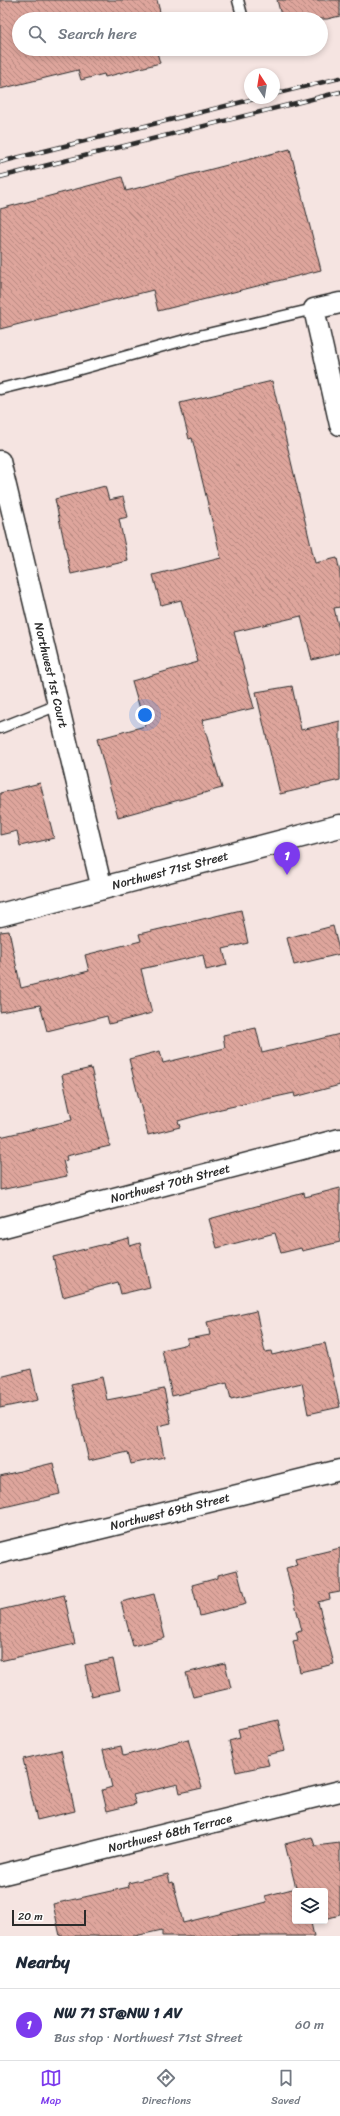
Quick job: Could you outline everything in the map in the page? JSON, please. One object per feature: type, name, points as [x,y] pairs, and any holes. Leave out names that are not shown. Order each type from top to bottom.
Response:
[{"type":"street","points":[[340,303],[314,309],[340,425]]},
{"type":"street","name":"Northwest 1st Court","points":[[1,466],[102,889]]},
{"type":"street","name":"Northwest 71st Street","points":[[0,915],[340,826]]},
{"type":"street","name":"Northwest 70th Street","points":[[0,1228],[340,1139]]},
{"type":"street","name":"Northwest 69th Street","points":[[0,1553],[340,1470]]},
{"type":"street","name":"Northwest 68th Terrace","points":[[0,1875],[340,1791]]},
{"type":"lane","points":[[238,0],[241,12]]},
{"type":"lane","points":[[0,389],[73,371],[203,335],[314,309]]},
{"type":"lane","points":[[0,728],[58,705]]},
{"type":"building","points":[[0,0],[157,0],[160,12],[12,12],[12,56],[158,56],[160,63],[105,77],[104,74],[81,80],[78,70],[0,89]]},
{"type":"building","points":[[277,0],[340,0],[340,16],[328,19],[328,12],[280,12]]},
{"type":"building","points":[[290,149],[321,270],[158,311],[153,290],[0,329],[0,209],[122,177],[126,191]]},
{"type":"building","points":[[272,381],[315,563],[337,558],[340,573],[340,607],[334,608],[340,634],[340,653],[312,660],[301,616],[234,632],[254,708],[202,720],[222,788],[118,817],[97,739],[145,726],[132,681],[198,662],[181,600],[161,605],[153,575],[221,558],[192,438],[189,439],[180,403]]},
{"type":"building","points":[[105,486],[109,500],[123,497],[128,517],[119,519],[128,561],[71,574],[55,499]]},
{"type":"building","points":[[292,686],[301,730],[340,721],[340,780],[280,794],[256,692]]},
{"type":"building","points":[[40,783],[54,838],[20,846],[17,831],[0,835],[0,793]]},
{"type":"building","points":[[241,910],[248,943],[223,949],[227,965],[206,970],[203,955],[141,969],[152,1013],[109,1024],[107,1016],[47,1031],[40,1005],[0,1012],[0,932],[9,931],[21,988],[89,971],[85,955],[141,941],[139,934]]},
{"type":"building","points":[[333,926],[340,954],[294,965],[287,938]]},
{"type":"building","points":[[256,1028],[262,1053],[340,1034],[340,1085],[295,1097],[294,1093],[221,1109],[178,1121],[180,1127],[148,1135],[129,1059],[160,1051],[163,1063],[225,1048],[223,1035]]},
{"type":"building","points":[[91,1068],[110,1146],[66,1156],[67,1160],[63,1161],[67,1176],[0,1190],[0,1137],[72,1120],[62,1075]]},
{"type":"building","points":[[340,1188],[340,1242],[302,1251],[301,1248],[281,1253],[275,1233],[217,1248],[209,1219],[304,1193],[305,1197]]},
{"type":"building","points":[[129,1238],[130,1246],[140,1243],[150,1287],[121,1294],[118,1282],[63,1297],[53,1257]]},
{"type":"building","points":[[256,1311],[265,1352],[271,1351],[272,1355],[325,1343],[340,1407],[308,1414],[302,1383],[231,1399],[227,1383],[172,1396],[162,1350],[188,1344],[187,1339],[210,1335],[207,1322]]},
{"type":"building","points":[[31,1369],[38,1400],[0,1408],[0,1377]]},
{"type":"building","points":[[102,1377],[107,1400],[164,1389],[171,1423],[158,1426],[164,1457],[131,1464],[128,1452],[89,1461],[71,1384]]},
{"type":"building","points":[[53,1463],[60,1494],[0,1508],[0,1476]]},
{"type":"building","points":[[340,1548],[340,1592],[329,1594],[330,1599],[318,1602],[334,1664],[300,1672],[293,1641],[298,1640],[296,1632],[302,1631],[286,1568],[297,1565],[295,1559]]},
{"type":"building","points":[[237,1570],[246,1604],[200,1616],[192,1585],[218,1578],[218,1575]]},
{"type":"building","points":[[154,1594],[165,1638],[133,1646],[121,1602]]},
{"type":"building","points":[[64,1595],[75,1644],[0,1661],[0,1610]]},
{"type":"building","points":[[113,1659],[120,1690],[91,1696],[85,1665]]},
{"type":"building","points":[[225,1663],[231,1688],[193,1697],[186,1673]]},
{"type":"building","points":[[278,1720],[285,1751],[266,1755],[269,1765],[236,1772],[229,1741],[240,1738],[238,1729]]},
{"type":"building","points":[[188,1739],[202,1788],[180,1793],[178,1784],[133,1795],[136,1804],[107,1811],[102,1790],[112,1787],[103,1750],[121,1746],[123,1756]]},
{"type":"building","points":[[61,1750],[75,1811],[37,1820],[23,1759]]},
{"type":"building","points":[[312,1837],[315,1846],[340,1843],[340,1915],[328,1918],[328,1888],[296,1888],[285,1844]]},
{"type":"building","points":[[168,1874],[170,1883],[173,1882],[183,1923],[267,1902],[265,1896],[292,1889],[292,1924],[311,1924],[314,1936],[162,1936],[162,1930],[135,1936],[60,1936],[53,1904],[129,1887],[128,1883]]},
{"type":"railway","points":[[280,93],[340,78]]},
{"type":"railway","points":[[0,177],[340,92]]},
{"type":"railway","points":[[0,162],[244,101]]},
{"type":"place","name":"NW 71 ST@NW 1 AV","points":[[287,875]]}]
